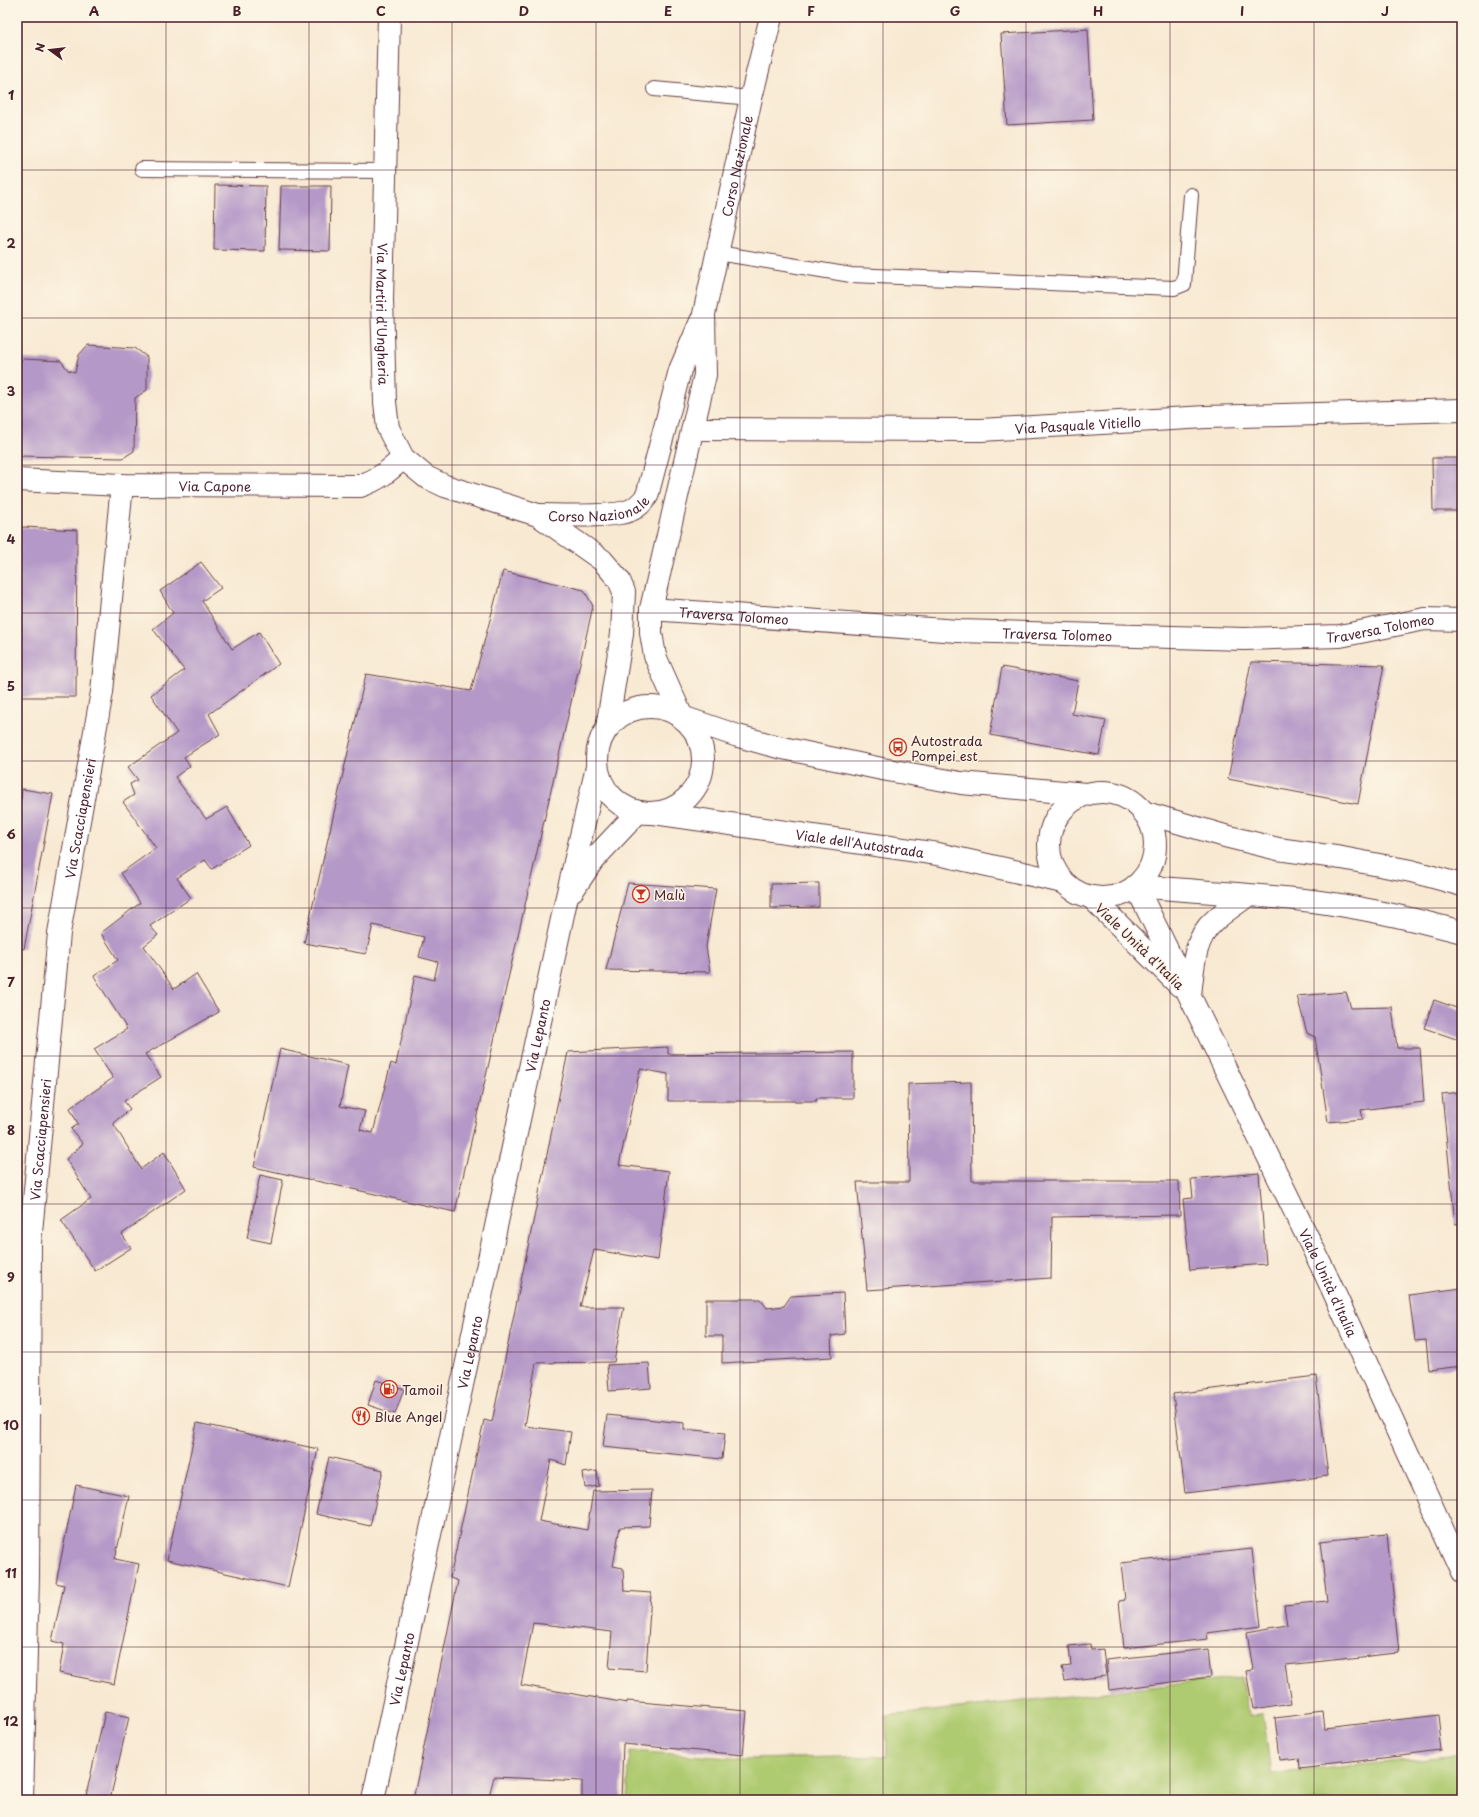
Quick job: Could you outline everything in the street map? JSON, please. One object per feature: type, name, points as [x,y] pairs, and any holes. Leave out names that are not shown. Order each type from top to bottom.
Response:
[{"type":"main road","name":"Via Martiri d'Ungheria","points":[[389,17],[382,300],[385,402],[388,428],[403,458],[426,477],[445,486],[538,515]]},
{"type":"main road","name":"Corso Nazionale","points":[[538,515],[617,514],[629,511],[639,505],[647,496],[680,370],[704,314],[751,98],[771,17]]},
{"type":"main road","name":"Corso Nazionale","points":[[682,717],[655,656],[651,633],[651,609],[705,375],[704,314]]},
{"type":"main road","name":"Via Pasquale Vitiello","points":[[693,429],[981,430],[1206,417],[1462,410]]},
{"type":"main road","name":"Via Capone","points":[[17,480],[122,485],[360,486],[374,481],[386,474],[403,458]]},
{"type":"main road","name":"Via Scacciapensieri","points":[[22,1800],[28,1577],[30,1243],[60,933],[102,692],[122,485]]},
{"type":"main road","name":"Corso Nazionale","points":[[538,515],[602,560],[619,580],[624,592],[622,634],[607,728]]},
{"type":"main road","name":"Traversa Tolomeo","points":[[651,609],[958,630],[1244,639],[1340,636],[1425,619],[1462,620]]},
{"type":"main road","points":[[682,717],[693,728],[700,742],[703,758],[702,774],[694,789],[684,802],[670,810],[646,813],[623,806],[610,796],[601,783],[597,767],[598,747],[607,728],[619,716],[634,709],[650,706],[667,709],[682,717],[738,736],[778,747],[961,783],[1086,794],[1103,792],[1119,794],[1134,802],[1146,813],[1153,828],[1156,844],[1154,860],[1147,875],[1136,886],[1122,895],[1105,898],[1091,897],[1075,891],[1063,882],[1054,868],[1049,852],[1049,839],[1052,825],[1059,813],[1071,801],[1086,794]]},
{"type":"main road","name":"Via Lepanto","points":[[372,1800],[565,905],[597,767]]},
{"type":"main road","name":"Viale dell'Autostrada","points":[[646,813],[938,854],[1063,882]]},
{"type":"main road","name":"Via Lepanto","points":[[565,905],[593,860],[646,813]]},
{"type":"main road","points":[[1146,813],[1225,836],[1278,849],[1342,858],[1411,871],[1462,885]]},
{"type":"main road","points":[[1136,886],[1304,900],[1359,908],[1462,932]]},
{"type":"main road","name":"Viale Unità d'Italia","points":[[1136,886],[1324,1273],[1462,1572]]},
{"type":"main road","points":[[1190,995],[1193,966],[1199,943],[1211,923],[1247,896]]},
{"type":"main road","name":"Viale Unità d'Italia","points":[[1091,897],[1190,995]]},
{"type":"lane","points":[[654,90],[751,98]]},
{"type":"lane","points":[[142,168],[385,171]]},
{"type":"lane","points":[[718,253],[851,275],[1174,288],[1184,284],[1191,195]]},
{"type":"green space","points":[[1242,1677],[1248,1715],[1263,1714],[1271,1774],[1449,1756],[1462,1753],[1462,1800],[627,1800],[630,1751],[745,1759],[887,1756],[886,1716]]},
{"type":"building","points":[[1088,29],[1093,120],[1007,125],[1001,34]]},
{"type":"building","points":[[215,185],[266,186],[265,251],[214,250]]},
{"type":"building","points":[[281,186],[331,186],[330,251],[279,250]]},
{"type":"building","points":[[88,345],[135,348],[147,357],[147,390],[135,398],[134,451],[123,458],[17,456],[17,366],[23,359],[61,361],[68,370],[75,372],[79,355]]},
{"type":"building","points":[[1432,458],[1462,458],[1462,511],[1433,511]]},
{"type":"building","points":[[24,527],[77,530],[76,697],[19,697],[21,623],[17,623],[17,529]]},
{"type":"building","points":[[201,562],[221,588],[202,601],[232,649],[259,632],[279,664],[209,714],[220,734],[184,757],[190,766],[175,777],[206,819],[227,807],[249,845],[212,869],[205,860],[177,878],[191,898],[150,926],[158,935],[144,946],[174,989],[196,974],[219,1012],[145,1054],[161,1077],[124,1101],[130,1109],[113,1123],[141,1169],[164,1152],[186,1189],[122,1234],[131,1248],[95,1271],[61,1220],[91,1199],[66,1159],[83,1144],[71,1129],[78,1124],[70,1108],[113,1078],[94,1049],[127,1029],[94,976],[118,960],[101,933],[140,903],[121,873],[156,848],[123,802],[134,795],[130,784],[138,780],[128,767],[177,733],[151,695],[184,670],[153,629],[173,613],[160,591]]},
{"type":"building","points":[[503,571],[584,590],[593,606],[455,1212],[254,1167],[280,1049],[348,1065],[340,1106],[365,1111],[360,1130],[373,1133],[391,1063],[396,1065],[415,975],[434,980],[438,962],[419,957],[424,937],[373,925],[366,954],[304,943],[366,674],[471,691]]},
{"type":"building","points":[[1251,662],[1384,665],[1358,804],[1228,779]]},
{"type":"building","points":[[1002,667],[1078,681],[1072,714],[1106,720],[1099,755],[990,735]]},
{"type":"building","points":[[22,789],[53,794],[24,949],[17,947],[17,799],[21,799]]},
{"type":"building","points":[[628,883],[716,889],[706,946],[710,972],[606,970]]},
{"type":"building","points":[[819,883],[819,907],[771,908],[771,884]]},
{"type":"building","points":[[1346,992],[1351,1008],[1392,1007],[1397,1048],[1420,1048],[1424,1102],[1361,1110],[1363,1119],[1328,1122],[1315,1037],[1307,1033],[1297,996]]},
{"type":"building","points":[[1434,1000],[1462,1010],[1462,1041],[1424,1028]]},
{"type":"building","points":[[668,1047],[668,1054],[853,1052],[853,1098],[816,1098],[817,1101],[668,1101],[668,1074],[640,1069],[619,1165],[669,1171],[658,1260],[594,1250],[580,1307],[624,1307],[614,1362],[536,1363],[525,1426],[571,1432],[566,1465],[551,1460],[539,1521],[587,1530],[593,1491],[652,1490],[649,1526],[620,1527],[613,1566],[623,1568],[624,1591],[651,1593],[646,1671],[609,1668],[612,1632],[533,1623],[521,1685],[627,1703],[627,1701],[747,1711],[743,1755],[623,1744],[621,1800],[582,1800],[582,1781],[494,1777],[488,1800],[413,1800],[458,1581],[450,1578],[484,1420],[492,1422],[568,1052]]},
{"type":"building","points":[[971,1082],[972,1181],[1179,1181],[1180,1215],[1052,1217],[1051,1278],[867,1290],[857,1182],[909,1182],[908,1084]]},
{"type":"building","points":[[1462,1092],[1462,1223],[1455,1224],[1442,1094]]},
{"type":"building","points":[[1259,1173],[1266,1264],[1190,1270],[1183,1199],[1193,1198],[1191,1179]]},
{"type":"building","points":[[260,1175],[283,1180],[271,1243],[247,1238]]},
{"type":"building","points":[[1462,1288],[1462,1366],[1429,1370],[1426,1340],[1415,1341],[1409,1295]]},
{"type":"building","points":[[843,1293],[845,1334],[831,1336],[832,1357],[722,1363],[722,1336],[706,1336],[706,1299],[760,1299],[767,1308],[784,1306],[791,1296]]},
{"type":"building","points":[[649,1363],[651,1388],[609,1391],[607,1365]]},
{"type":"building","points":[[1316,1376],[1328,1476],[1185,1493],[1173,1394]]},
{"type":"building","points":[[376,1380],[404,1389],[395,1414],[368,1405]]},
{"type":"building","points":[[607,1415],[684,1423],[684,1429],[725,1433],[722,1459],[603,1447]]},
{"type":"building","points":[[197,1423],[318,1449],[288,1587],[167,1560]]},
{"type":"building","points":[[329,1457],[383,1470],[370,1526],[316,1514]]},
{"type":"building","points":[[597,1471],[599,1486],[585,1488],[583,1473]]},
{"type":"building","points":[[76,1485],[129,1496],[115,1559],[139,1564],[114,1684],[59,1673],[64,1644],[52,1641],[64,1585],[56,1583]]},
{"type":"building","points":[[1387,1534],[1399,1653],[1286,1665],[1292,1703],[1253,1709],[1246,1671],[1253,1670],[1247,1632],[1287,1625],[1284,1605],[1327,1601],[1320,1541]]},
{"type":"building","points":[[1252,1549],[1261,1626],[1207,1633],[1208,1639],[1124,1648],[1119,1601],[1125,1600],[1121,1563]]},
{"type":"building","points":[[1090,1644],[1091,1650],[1103,1649],[1106,1676],[1065,1681],[1062,1667],[1071,1666],[1069,1646]]},
{"type":"building","points":[[1208,1649],[1211,1677],[1109,1690],[1106,1660]]},
{"type":"building","points":[[105,1712],[129,1717],[110,1800],[85,1800]]},
{"type":"building","points":[[1323,1712],[1325,1728],[1439,1715],[1443,1751],[1299,1768],[1298,1758],[1280,1760],[1275,1718]]},
{"type":"place","name":"Autostrada Pompei est","points":[[898,747]]},
{"type":"place","name":"Malù","points":[[641,894]]},
{"type":"place","name":"Tamoil","points":[[389,1389]]},
{"type":"place","name":"Blue Angel","points":[[361,1416]]}]
